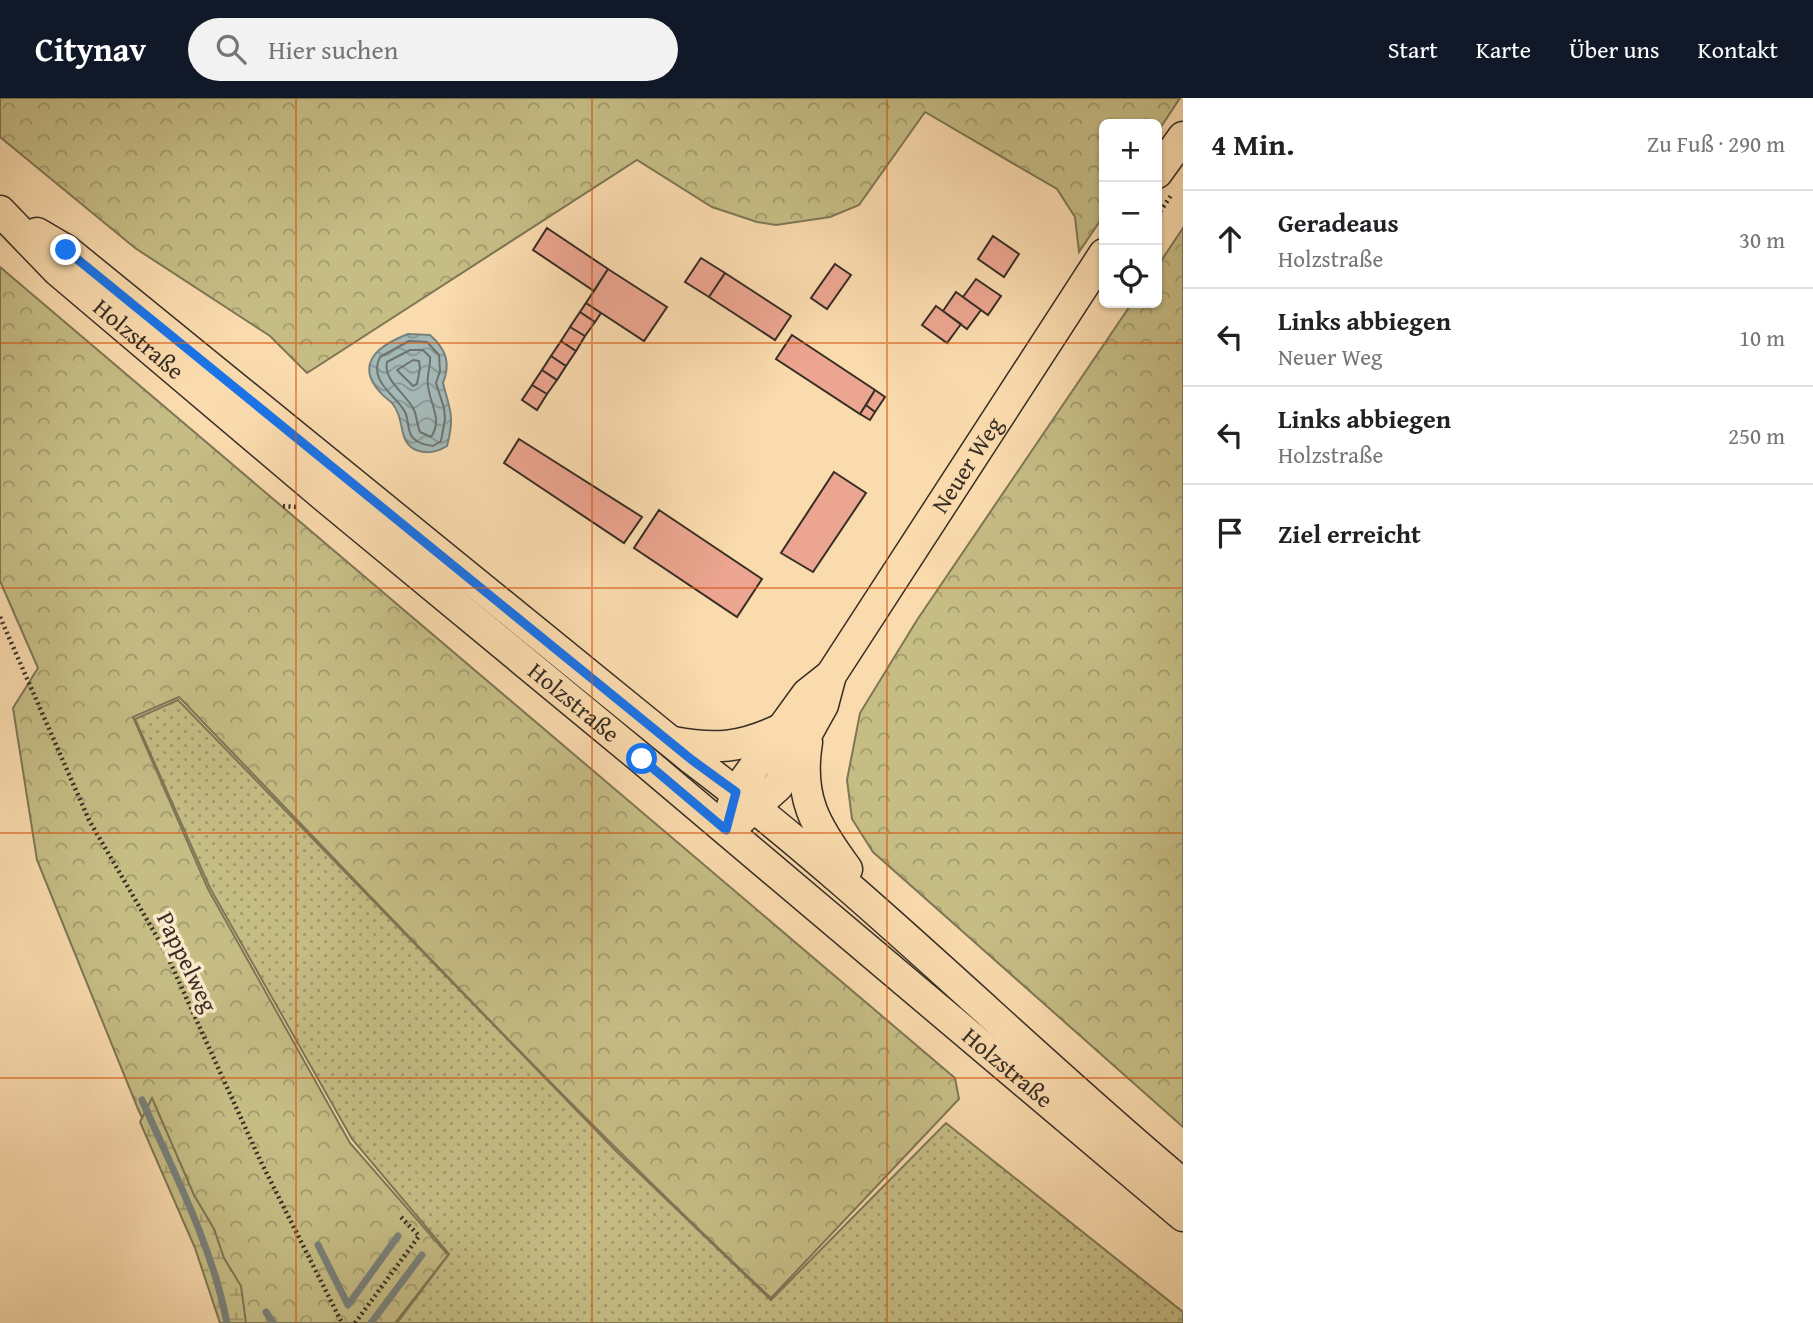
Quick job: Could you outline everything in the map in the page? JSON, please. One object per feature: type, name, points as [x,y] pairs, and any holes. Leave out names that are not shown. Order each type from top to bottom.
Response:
[{"type":"main road","points":[[1162,166],[1183,137]]},
{"type":"main road","name":"Holzstraße","points":[[0,211],[68,280],[1183,1216]]},
{"type":"main road","name":"Holzstraße","points":[[0,211],[76,259],[746,800],[876,909],[1100,1114],[1183,1184]]},
{"type":"main road","name":"Neuer Weg","points":[[726,830],[795,730],[823,705],[831,675],[1099,262]]},
{"type":"main road","points":[[670,741],[718,748],[795,730],[804,763],[804,784],[809,808],[828,844],[876,909]]},
{"type":"path","name":"Pappelweg","points":[[0,617],[89,820],[165,951],[260,1160],[342,1323]]},
{"type":"path","points":[[355,1323],[419,1236],[400,1216]]},
{"type":"green space","points":[[0,98],[1180,98],[1162,125],[1162,119],[1099,119],[1099,222],[1079,252],[1075,217],[1057,189],[925,112],[859,205],[830,217],[776,225],[757,222],[712,207],[637,160],[307,373],[270,336],[135,248],[0,137]]},
{"type":"green space","points":[[1183,228],[1183,1127],[873,852],[852,819],[847,780],[860,713],[917,620],[1129,308],[1162,308],[1162,260]]},
{"type":"green space","points":[[0,267],[955,1078],[959,1099],[771,1298],[545,1077],[179,697],[133,717],[208,889],[350,1143],[448,1255],[395,1323],[224,1323],[199,1241],[138,1109],[37,860],[13,708],[38,668],[0,581]]},
{"type":"green space","points":[[178,700],[617,1152],[771,1300],[946,1123],[1183,1312],[1183,1323],[397,1323],[449,1254],[352,1139],[210,888],[135,719]]},
{"type":"green space","points":[[152,1098],[194,1195],[214,1229],[224,1258],[241,1286],[246,1323],[220,1323],[195,1248],[140,1122]]},
{"type":"water","points":[[408,334],[430,335],[446,357],[447,369],[443,383],[451,413],[451,427],[447,446],[434,451],[421,452],[410,446],[397,410],[372,381],[369,372],[370,363],[381,349]]},
{"type":"building","points":[[547,228],[608,269],[594,291],[533,250]]},
{"type":"building","points":[[993,236],[1019,254],[1004,277],[978,259]]},
{"type":"building","points":[[701,258],[725,273],[709,297],[685,282]]},
{"type":"building","points":[[835,264],[851,275],[827,309],[811,298]]},
{"type":"building","points":[[608,269],[667,307],[644,341],[586,303]]},
{"type":"building","points":[[725,273],[791,316],[775,340],[709,297]]},
{"type":"building","points":[[976,279],[1001,296],[988,315],[963,297]]},
{"type":"building","points":[[956,292],[981,310],[967,329],[943,311]]},
{"type":"building","points":[[586,303],[601,313],[595,322],[580,312]]},
{"type":"building","points":[[936,306],[961,324],[947,343],[922,325]]},
{"type":"building","points":[[580,312],[595,322],[585,336],[570,327]]},
{"type":"building","points":[[570,327],[585,336],[576,351],[561,341]]},
{"type":"building","points":[[792,335],[875,390],[860,414],[776,359]]},
{"type":"building","points":[[561,341],[576,351],[566,366],[551,356]]},
{"type":"building","points":[[551,356],[566,366],[557,380],[542,370]]},
{"type":"building","points":[[542,370],[557,380],[547,394],[532,385]]},
{"type":"building","points":[[532,385],[547,394],[537,410],[522,400]]},
{"type":"building","points":[[875,390],[885,397],[875,412],[866,405]]},
{"type":"building","points":[[866,405],[875,412],[870,420],[860,414]]},
{"type":"building","points":[[519,439],[642,517],[624,543],[504,463]]},
{"type":"building","points":[[834,472],[866,493],[813,572],[781,553]]},
{"type":"building","points":[[659,510],[762,579],[737,617],[634,548]]},
{"type":"waterway","points":[[142,1100],[202,1237],[227,1323]]},
{"type":"waterway","points":[[318,1245],[348,1305],[398,1236]]},
{"type":"waterway","points":[[371,1323],[422,1255]]},
{"type":"waterway","points":[[266,1312],[273,1323]]},
{"type":"route","points":[[66,250],[692,760],[736,792],[726,830],[642,759]]}]
